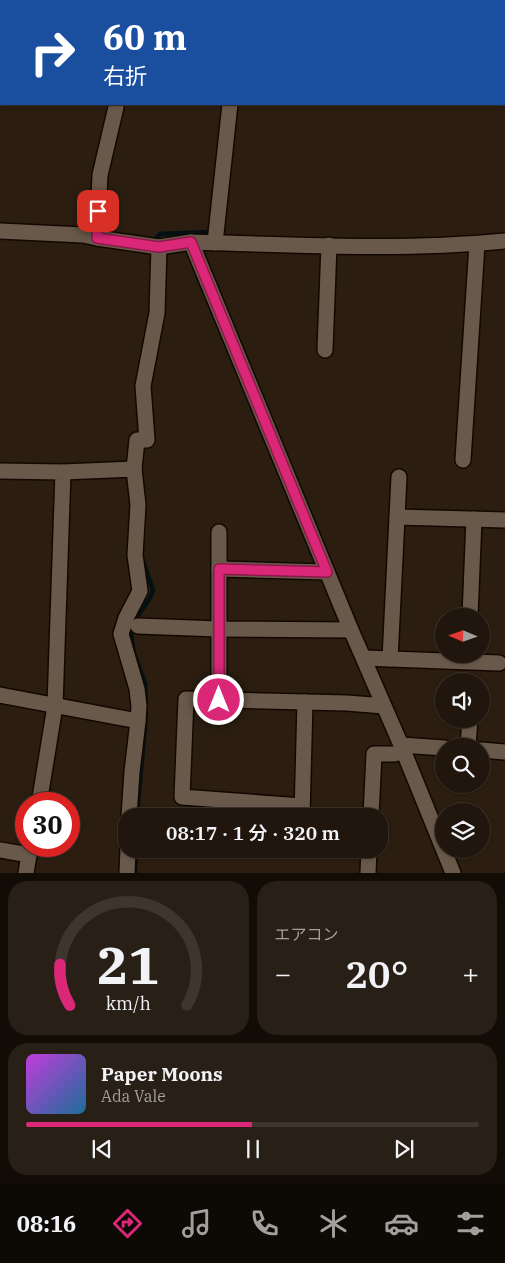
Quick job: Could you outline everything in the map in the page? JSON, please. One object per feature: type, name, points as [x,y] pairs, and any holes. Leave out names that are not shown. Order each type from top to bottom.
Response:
[{"type":"street","points":[[97,238],[100,175],[116,105]]},
{"type":"street","points":[[215,242],[230,105]]},
{"type":"street","points":[[0,231],[83,235],[155,247],[191,242],[415,246],[505,241]]},
{"type":"street","points":[[191,242],[453,873]]},
{"type":"street","points":[[463,460],[477,244]]},
{"type":"street","points":[[325,350],[330,245]]},
{"type":"street","points":[[130,808],[139,706],[137,689],[121,634],[126,618],[140,591],[135,555],[138,506],[134,465],[137,440],[147,440],[143,386],[158,313],[155,247]]},
{"type":"street","points":[[0,471],[63,472],[134,465]]},
{"type":"street","points":[[41,792],[54,706],[63,472]]},
{"type":"street","points":[[390,659],[399,477]]},
{"type":"street","points":[[397,516],[505,520]]},
{"type":"street","points":[[470,608],[474,519]]},
{"type":"street","points":[[219,532],[219,700]]},
{"type":"street","points":[[219,569],[327,572]]},
{"type":"street","points":[[138,626],[351,630]]},
{"type":"street","points":[[364,658],[435,658]]},
{"type":"street","points":[[490,662],[499,663]]},
{"type":"street","points":[[0,695],[138,721]]},
{"type":"street","points":[[276,808],[182,797],[186,699],[347,703],[384,706]]},
{"type":"street","points":[[302,808],[305,702]]},
{"type":"street","points":[[371,808],[374,754],[395,754],[402,748],[435,748]]},
{"type":"street","points":[[490,751],[505,752]]},
{"type":"street","points":[[0,850],[15,850]]},
{"type":"street","points":[[26,873],[29,857]]},
{"type":"street","points":[[127,873],[128,858]]},
{"type":"street","points":[[368,873],[369,858]]},
{"type":"waterway","points":[[155,243],[160,234],[209,232],[210,227]]},
{"type":"waterway","points":[[143,561],[153,590],[150,598],[131,626],[131,635],[134,653],[145,683],[146,703]]},
{"type":"waterway","points":[[138,808],[146,713]]},
{"type":"waterway","points":[[135,873],[136,858]]},
{"type":"route","points":[[98,211],[97,238],[159,247],[191,242],[327,572],[219,569],[219,700]]}]
